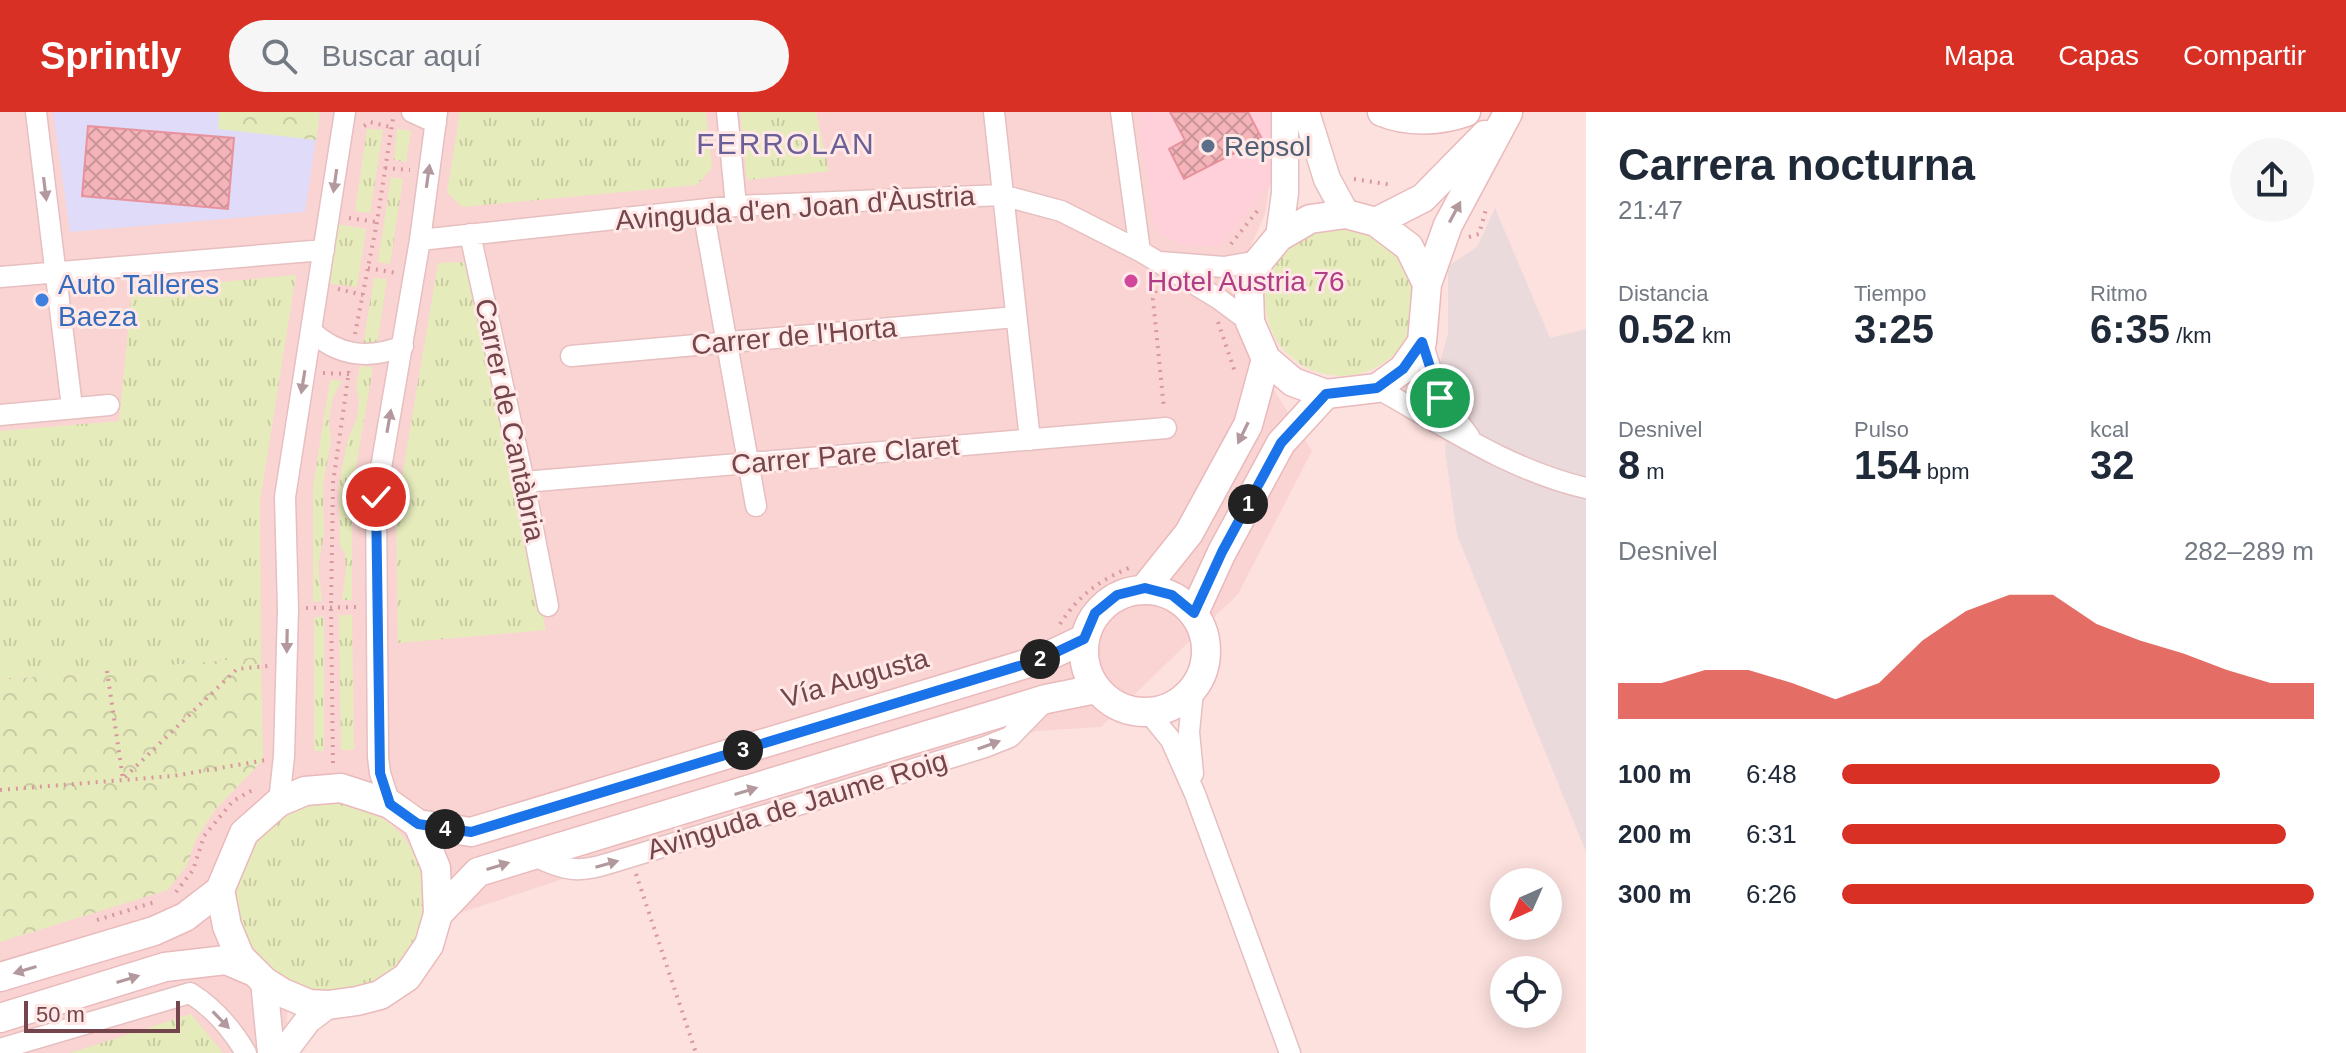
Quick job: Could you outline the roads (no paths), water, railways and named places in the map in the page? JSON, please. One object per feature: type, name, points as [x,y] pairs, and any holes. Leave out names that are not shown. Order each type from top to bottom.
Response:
[{"type":"main road","points":[[1382,112],[1395,117],[1443,120],[1466,112]]},
{"type":"main road","points":[[1376,222],[1423,198],[1508,112]]},
{"type":"main road","points":[[1427,284],[1409,247],[1376,222],[1346,214],[1310,219],[1279,237],[1259,261],[1249,290],[1250,322],[1266,359],[1293,382],[1326,394],[1377,388],[1403,369],[1422,342],[1427,284],[1448,225],[1508,112]]},
{"type":"main road","points":[[1143,576],[1194,613],[1206,638],[1205,666],[1193,691],[1173,707],[1149,713],[1119,708],[1096,689],[1084,665],[1084,639],[1095,613],[1143,576],[1189,533],[1248,425],[1266,359]]},
{"type":"main road","points":[[1194,613],[1222,552],[1281,443],[1326,394]]},
{"type":"main road","points":[[0,977],[154,931],[185,917],[220,890],[244,833],[282,778],[305,791],[341,788],[390,804],[418,824],[471,832],[1042,659],[1084,639]]},
{"type":"main road","name":"Avinguda de Jaume Roig","points":[[438,914],[478,872],[1046,699],[1096,689]]},
{"type":"main road","points":[[0,1018],[165,967],[226,960],[309,1004],[328,1005],[380,995],[407,977],[429,945],[438,914],[436,868],[418,824]]},
{"type":"main road","points":[[220,890],[227,926],[240,957],[259,976]]},
{"type":"street","points":[[36,112],[72,407]]},
{"type":"street","points":[[727,112],[736,206]]},
{"type":"street","points":[[994,112],[1030,440]]},
{"type":"street","points":[[1121,112],[1148,256]]},
{"type":"street","points":[[1279,237],[1285,193],[1285,112]]},
{"type":"street","points":[[1306,112],[1327,179],[1346,214]]},
{"type":"street","points":[[282,778],[286,664],[296,608],[285,497],[324,250],[351,117]]},
{"type":"street","points":[[390,804],[380,773],[376,497],[414,278],[437,118],[408,120]]},
{"type":"street","name":"Avinguda d'en Joan d'Àustria","points":[[420,240],[736,206],[1002,195],[1061,211],[1148,256],[1219,299],[1250,322]]},
{"type":"street","points":[[703,210],[756,506]]},
{"type":"street","name":"Carrer de Cantàbria","points":[[470,234],[548,606]]},
{"type":"street","points":[[0,277],[324,250]]},
{"type":"street","name":"Avinguda d'en Joan d'Àustria","points":[[1148,256],[1224,267],[1259,261]]},
{"type":"street","name":"Carrer de l'Horta","points":[[571,356],[1016,317]]},
{"type":"street","points":[[311,331],[350,364],[403,346]]},
{"type":"street","points":[[1422,342],[1440,398],[1474,442]]},
{"type":"street","points":[[1377,388],[1474,442],[1553,480],[1586,488]]},
{"type":"street","points":[[0,415],[109,405]]},
{"type":"street","name":"Carrer Pare Claret","points":[[524,482],[1166,428]]},
{"type":"street","points":[[1193,691],[1189,732],[1195,794]]},
{"type":"street","name":"Avinguda de Jaume Roig","points":[[533,855],[551,865],[574,871],[630,857],[985,747],[1010,737],[1046,699]]},
{"type":"street","points":[[1149,713],[1171,740],[1195,794],[1290,1053]]},
{"type":"street","points":[[259,976],[271,1053]]},
{"type":"street","points":[[0,1049],[190,993],[204,1002],[232,1031],[246,1053]]},
{"type":"street","points":[[283,1053],[308,1020],[328,1005]]},
{"type":"place","name":"Repsol","points":[[1208,146]]},
{"type":"place","name":"Hotel Austria 76","points":[[1131,281]]},
{"type":"place","name":"Auto Talleres Baeza","points":[[42,300]]},
{"type":"district","name":"FERROLAN","points":[[786,143]]}]
